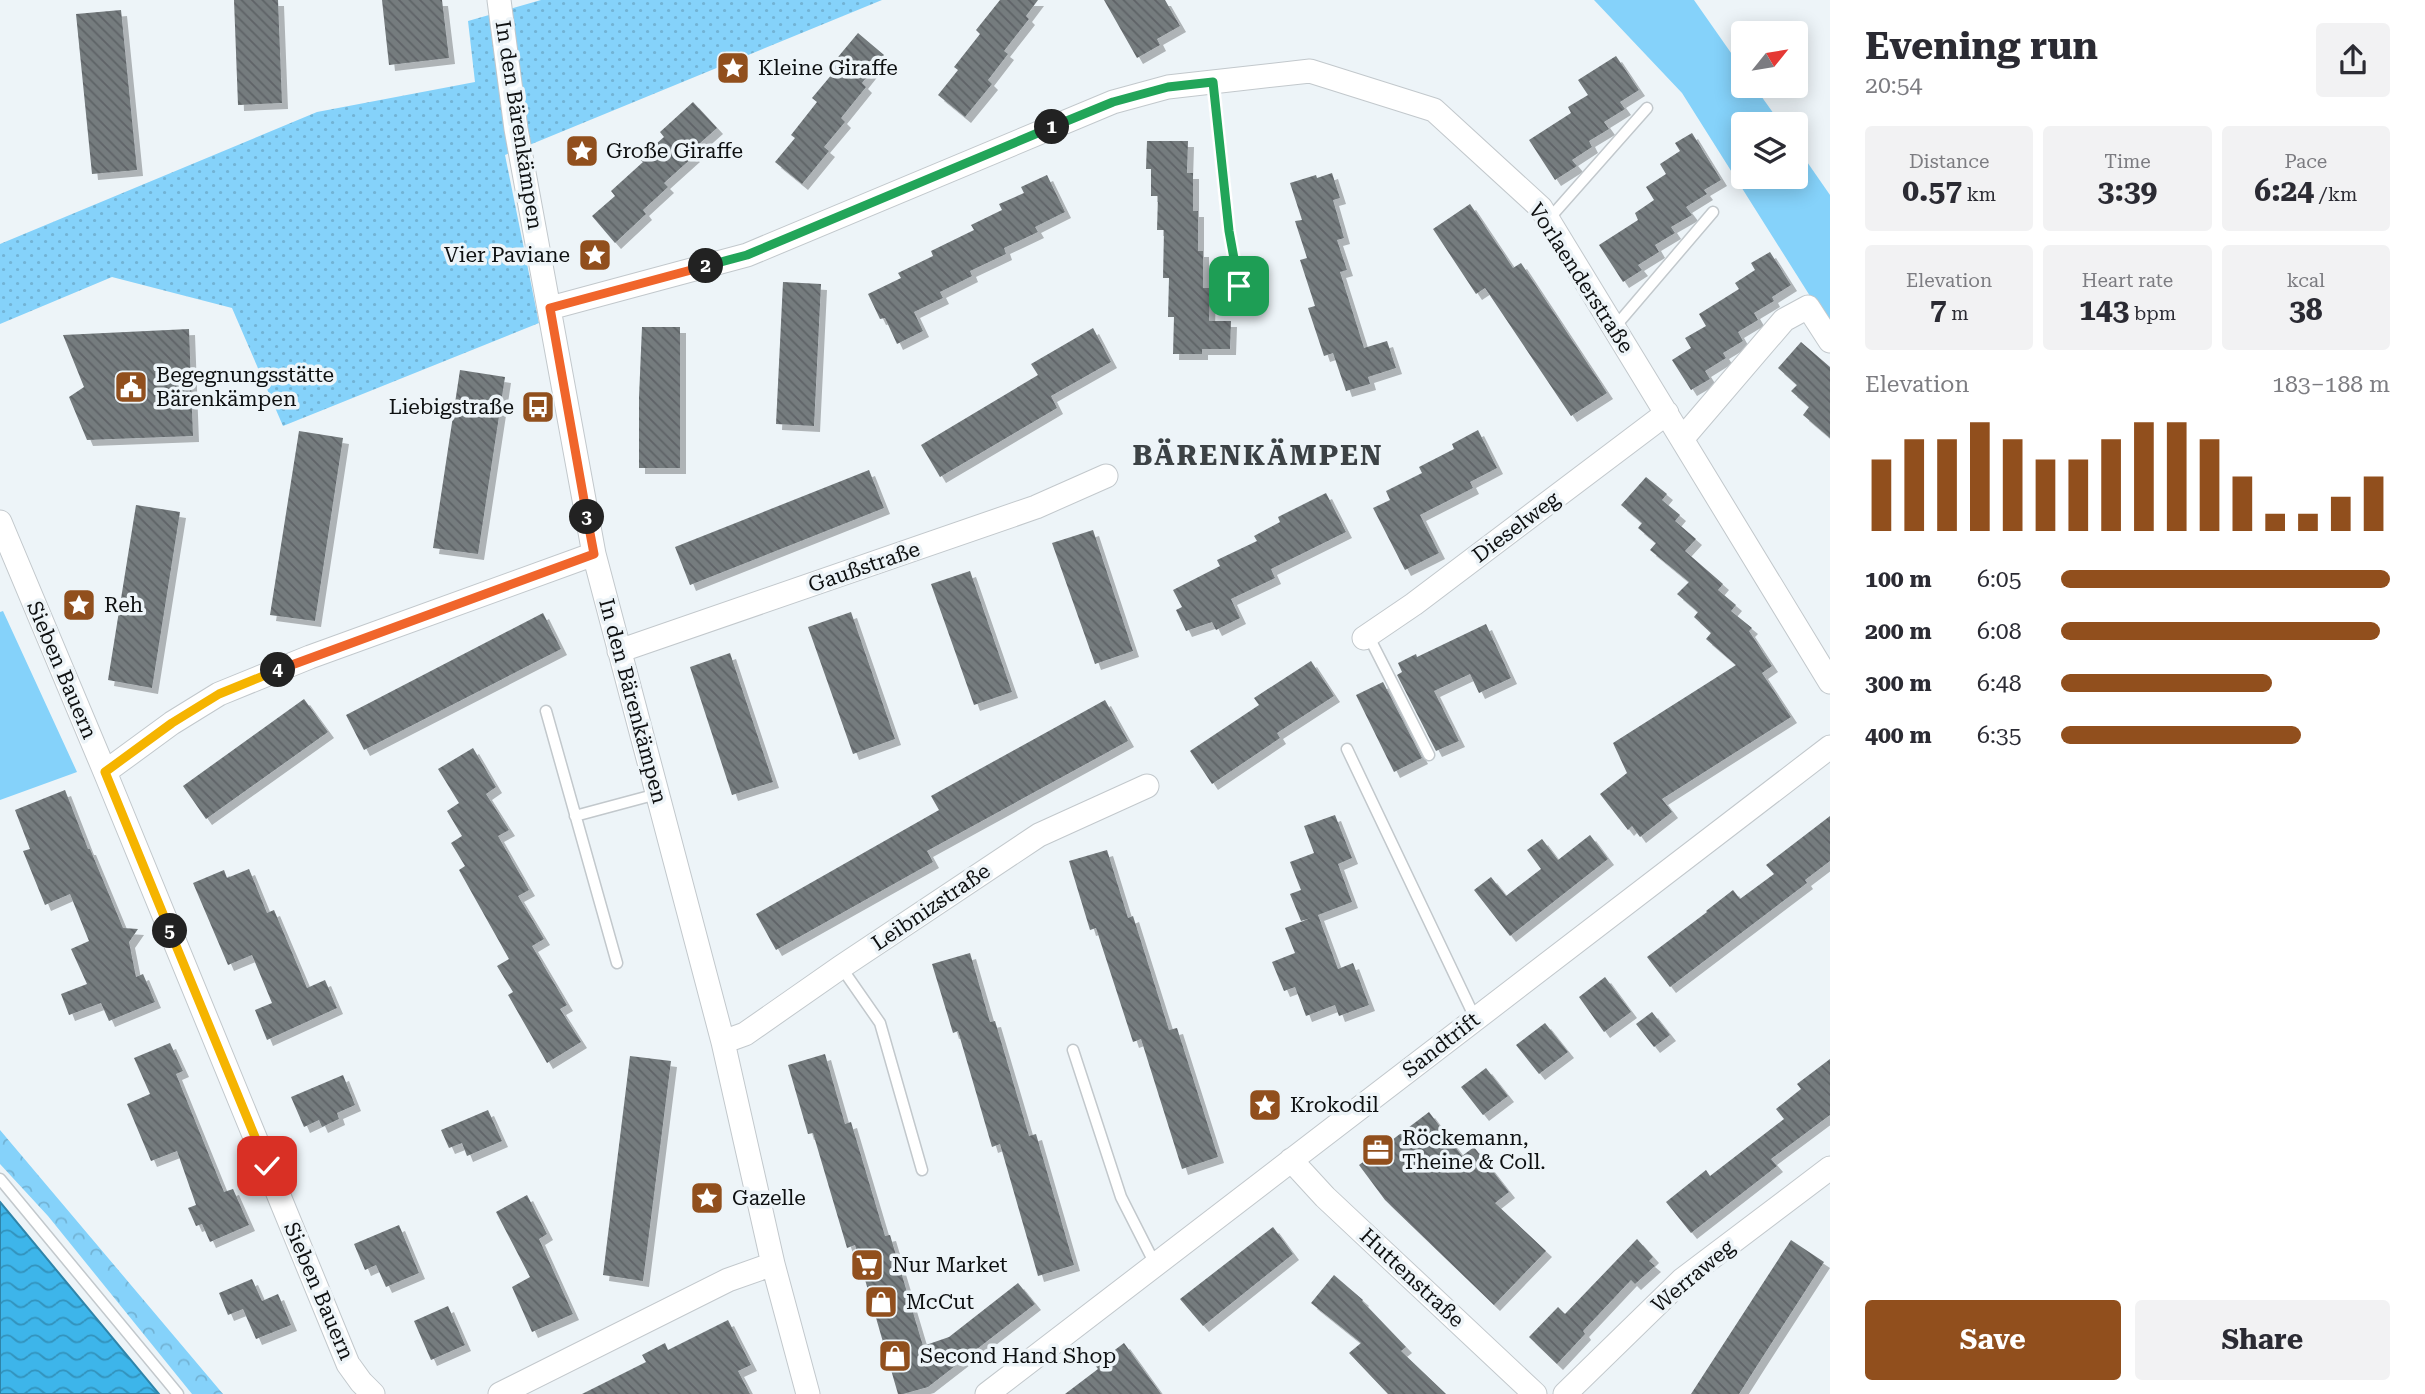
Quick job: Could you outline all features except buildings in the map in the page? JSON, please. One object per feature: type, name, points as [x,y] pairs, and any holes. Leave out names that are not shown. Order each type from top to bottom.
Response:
[{"type":"street","name":"In den Bärenkämpen","points":[[499,0],[516,129],[594,554],[723,1042],[773,1264],[808,1394]]},
{"type":"street","name":"Vorlaenderstraße","points":[[550,308],[747,255],[1113,102],[1168,87],[1310,71],[1434,110],[1541,208],[1830,682]]},
{"type":"street","points":[[1682,439],[1784,320],[1808,307],[1830,341]]},
{"type":"street","name":"Dieselweg","points":[[1366,636],[1414,604],[1667,413]]},
{"type":"street","name":"Gaußstraße","points":[[619,651],[1036,507],[1106,475]]},
{"type":"street","name":"Sieben Bauern","points":[[0,522],[348,1363],[360,1382],[373,1394]]},
{"type":"street","points":[[105,772],[172,723],[219,694],[310,657],[594,554]]},
{"type":"street","name":"Sandtrift","points":[[987,1394],[1830,747]]},
{"type":"street","name":"Leibnizstraße","points":[[723,1042],[745,1034],[1039,835],[1147,786]]},
{"type":"street","name":"Huttenstraße","points":[[1291,1160],[1325,1197],[1535,1394]]},
{"type":"street","name":"Werraweg","points":[[1565,1394],[1682,1280],[1830,1168]]},
{"type":"street","points":[[500,1394],[727,1280],[773,1264]]},
{"type":"lane","points":[[1213,82],[1229,231],[1239,286]]},
{"type":"lane","points":[[1548,220],[1647,108]]},
{"type":"lane","points":[[1614,328],[1713,212]]},
{"type":"lane","points":[[1366,636],[1429,755]]},
{"type":"lane","points":[[546,711],[617,963]]},
{"type":"lane","points":[[1346,749],[1475,1018]]},
{"type":"lane","points":[[575,816],[657,794]]},
{"type":"lane","points":[[841,967],[880,1023],[922,1170]]},
{"type":"lane","points":[[1073,1050],[1121,1197],[1155,1264]]},
{"type":"lane","points":[[0,1180],[178,1394]]},
{"type":"green space","points":[[541,0],[882,0],[505,155],[539,323],[283,426],[232,308],[112,277],[0,324],[0,244],[317,112],[475,82],[468,21]]},
{"type":"green space","points":[[1594,0],[1694,0],[1731,53],[1731,98],[1763,98],[1772,112],[1731,112],[1731,171],[1682,93]]},
{"type":"green space","points":[[1808,163],[1830,195],[1830,333],[1810,296],[1743,189],[1808,189]]},
{"type":"green space","points":[[3,611],[77,772],[0,800],[0,612]]},
{"type":"green space","points":[[0,1130],[223,1394],[192,1394],[48,1216],[0,1164]]},
{"type":"water","points":[[0,1202],[159,1394],[0,1394]]},
{"type":"place","name":"Kleine Giraffe","points":[[733,68]]},
{"type":"place","name":"Große Giraffe","points":[[582,151]]},
{"type":"place","name":"Vier Paviane","points":[[595,255]]},
{"type":"place","name":"Begegnungsstätte Bärenkämpen","points":[[131,387]]},
{"type":"place","name":"Liebigstraße","points":[[538,407]]},
{"type":"place","name":"Reh","points":[[79,605]]},
{"type":"place","name":"Krokodil","points":[[1265,1105]]},
{"type":"place","name":"Röckemann, Theine & Coll.","points":[[1378,1150]]},
{"type":"place","name":"Gazelle","points":[[707,1198]]},
{"type":"place","name":"Nur Market","points":[[867,1265]]},
{"type":"place","name":"McCut","points":[[881,1302]]},
{"type":"place","name":"Second Hand Shop","points":[[895,1356]]},
{"type":"district","name":"BÄRENKÄMPEN","points":[[1258,455]]},
{"type":"route","points":[[267,1166],[105,772],[172,723],[219,694],[310,657],[594,554],[550,308],[747,255],[1113,102],[1168,87],[1213,82],[1229,231],[1239,286]]}]
